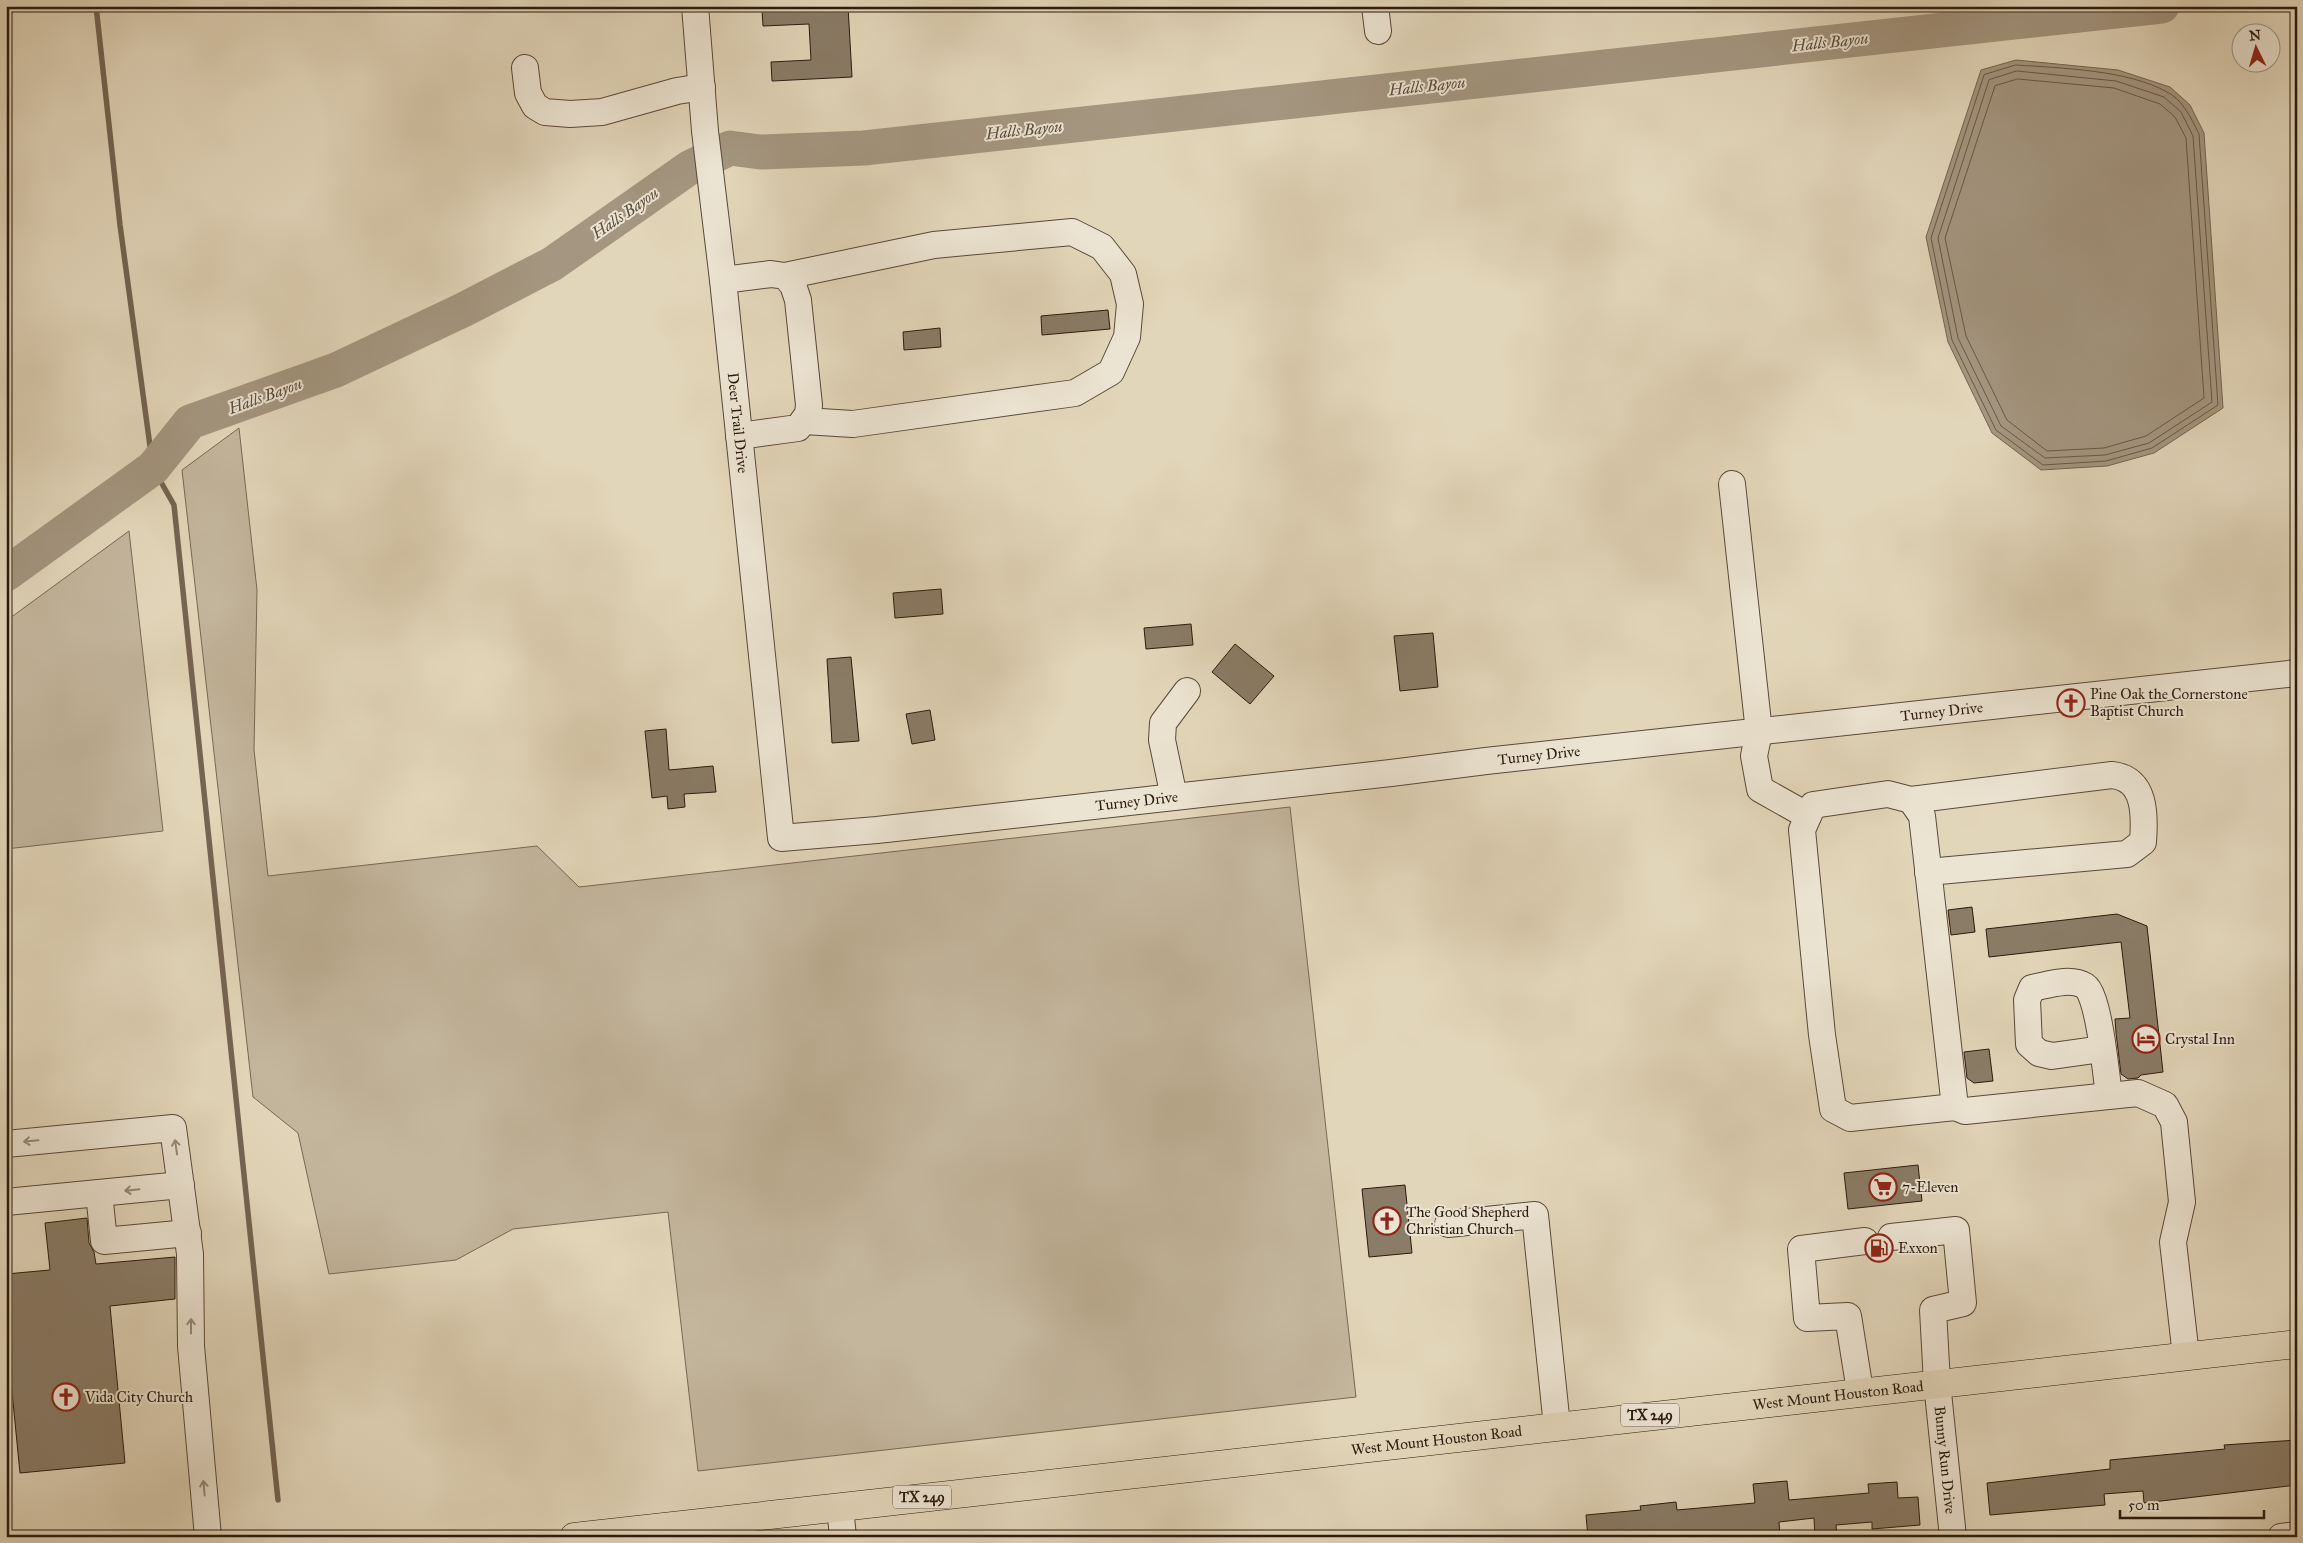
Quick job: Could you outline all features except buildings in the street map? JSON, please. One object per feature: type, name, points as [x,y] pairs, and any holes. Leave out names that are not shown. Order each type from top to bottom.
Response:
[{"type":"main road","name":"West Mount Houston Road","points":[[574,1537],[1860,1391],[2297,1344]]},
{"type":"street","name":"Deer Trail Drive","points":[[695,6],[705,131],[723,280],[781,838]]},
{"type":"street","points":[[525,68],[528,93],[535,106],[545,112],[570,114],[602,112],[677,90],[702,87]]},
{"type":"street","points":[[723,280],[771,274],[785,276],[934,245],[1072,232],[1102,247],[1122,274],[1130,304],[1127,337],[1111,372],[1075,392],[853,424],[804,421]]},
{"type":"street","points":[[739,436],[798,428],[804,421],[809,405],[798,300],[793,285],[785,276]]},
{"type":"street","points":[[1732,484],[1758,732],[1754,756],[1760,789],[1808,816]]},
{"type":"street","name":"Turney Drive","points":[[781,838],[877,830],[2297,673]]},
{"type":"street","points":[[1174,797],[1162,740],[1164,723],[1188,692]]},
{"type":"street","points":[[1928,872],[2127,854],[2143,842],[2142,798],[2134,785],[2122,776],[2112,775],[1911,800],[1888,794],[1813,804],[1802,830],[1822,1034],[1833,1109],[1850,1118],[1955,1107],[1965,1111],[2138,1093],[2164,1105],[2174,1122],[2182,1202],[2173,1242],[2186,1356]]},
{"type":"street","points":[[1911,800],[1922,816],[1955,1107]]},
{"type":"street","points":[[2102,1049],[2109,1095]]},
{"type":"street","points":[[6,1144],[173,1128],[190,1254],[191,1346],[208,1537]]},
{"type":"street","points":[[6,1202],[181,1185]]},
{"type":"street","points":[[98,1193],[104,1241],[188,1233]]},
{"type":"street","points":[[1448,1224],[1535,1215],[1557,1426]]},
{"type":"street","name":"Bunny Run Drive","points":[[1891,1238],[1956,1230],[1963,1303],[1933,1310],[1937,1383],[1954,1537]]},
{"type":"street","points":[[1860,1391],[1848,1316],[1807,1318],[1801,1248],[1865,1241]]},
{"type":"street","points":[[840,1507],[843,1537]]},
{"type":"street","points":[[2281,1537],[2297,1535]]},
{"type":"shaded area","points":[[239,428],[257,590],[254,750],[268,876],[537,846],[579,887],[1290,807],[1356,1397],[698,1471],[668,1212],[513,1229],[456,1260],[329,1274],[298,1133],[253,1097],[182,470]]},
{"type":"shaded area","points":[[129,531],[163,831],[6,849],[6,621]]},
{"type":"water","points":[[2016,60],[2118,70],[2170,87],[2190,105],[2204,133],[2223,408],[2154,453],[2107,466],[2041,470],[1992,433],[1948,342],[1926,237],[1981,70]]},
{"type":"waterway","points":[[96,6],[120,225],[153,468],[174,505],[278,1500]]},
{"type":"waterway","name":"Halls Bayou","points":[[6,574],[153,468],[190,422],[336,370],[463,310],[552,264],[689,168],[730,148],[760,152],[864,148],[2162,6]]},
{"type":"place","name":"Pine Oak the Cornerstone Baptist Church","points":[[2071,703]]},
{"type":"place","name":"Crystal Inn","points":[[2146,1039]]},
{"type":"place","name":"7-Eleven","points":[[1883,1187]]},
{"type":"place","name":"The Good Shepherd Christian Church","points":[[1387,1221]]},
{"type":"place","name":"Exxon","points":[[1879,1248]]},
{"type":"place","name":"Vida City Church","points":[[66,1397]]}]
